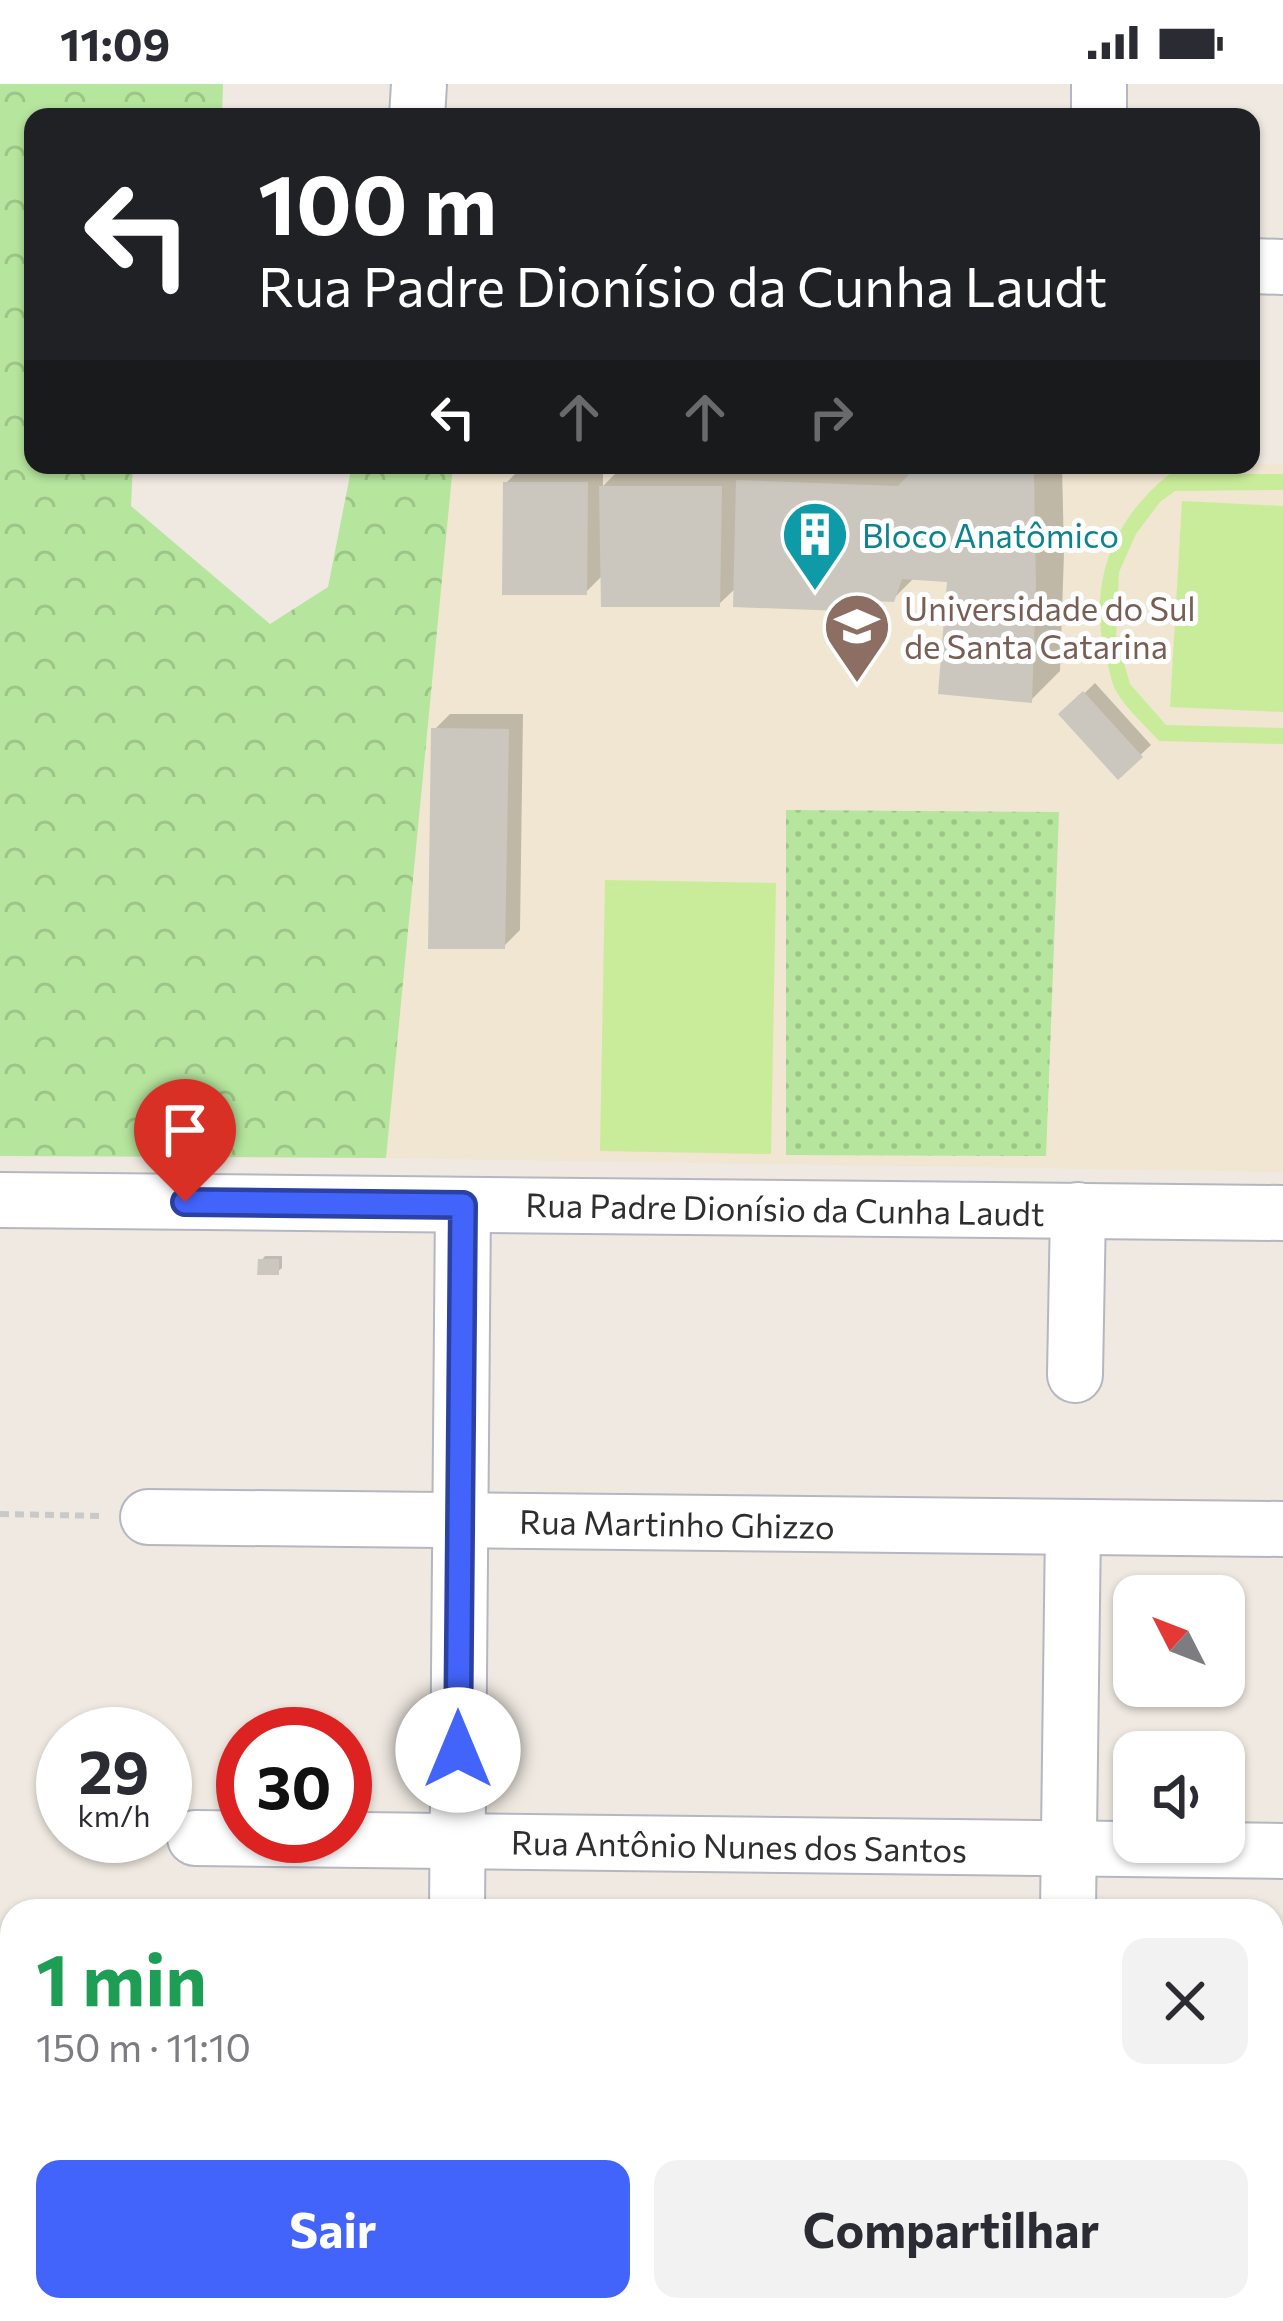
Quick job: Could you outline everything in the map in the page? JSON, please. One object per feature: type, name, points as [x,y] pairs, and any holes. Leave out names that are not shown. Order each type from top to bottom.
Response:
[{"type":"street","name":"Rua Padre Dionísio da Cunha Laudt","points":[[0,1200],[1283,1213]]},
{"type":"street","points":[[457,1899],[463,1205]]},
{"type":"street","points":[[1075,1375],[1078,1210]]},
{"type":"street","name":"Rua Martinho Ghizzo","points":[[148,1517],[1283,1529]]},
{"type":"street","points":[[1067,1899],[1073,1527]]},
{"type":"street","name":"Rua Antônio Nunes dos Santos","points":[[195,1838],[1283,1851]]},
{"type":"path","points":[[0,1514],[148,1517]]},
{"type":"shaded area","name":"Universidade do Sul de Santa Catarina","points":[[1260,464],[1283,464],[1283,1172],[386,1158],[450,474],[1260,474]]},
{"type":"green space","points":[[0,84],[223,84],[222,108],[24,108],[24,474],[133,474],[131,506],[270,624],[328,587],[350,474],[452,474],[386,1158],[0,1156]]},
{"type":"green space","points":[[1170,474],[1283,474],[1283,490],[1175,491],[1160,502],[1136,534],[1119,572],[1116,636],[1130,684],[1166,725],[1283,728],[1283,744],[1159,741],[1115,688],[1100,611],[1108,559],[1131,513]]},
{"type":"green space","points":[[1182,501],[1283,506],[1283,712],[1170,707]]},
{"type":"green space","points":[[786,810],[1059,812],[1046,1156],[786,1155]]},
{"type":"green space","points":[[605,880],[776,883],[771,1154],[600,1151]]},
{"type":"building","name":"Bloco Anatômico","points":[[909,474],[1034,474],[1032,703],[938,694],[947,582],[902,579],[894,602],[871,601],[869,612],[733,607],[736,480],[898,486]]},
{"type":"building","points":[[503,482],[588,482],[587,595],[502,595]]},
{"type":"building","points":[[599,486],[722,486],[720,607],[601,607]]},
{"type":"building","points":[[1083,691],[1143,757],[1118,780],[1058,714]]},
{"type":"building","points":[[431,728],[509,729],[505,949],[428,949]]},
{"type":"building","points":[[258,1259],[279,1259],[279,1275],[257,1275]]},
{"type":"place","name":"Bloco Anatômico","points":[[815,593]]},
{"type":"place","name":"Universidade do Sul de Santa Catarina","points":[[857,685]]},
{"type":"route","points":[[185,1202],[463,1205],[458,1750]]}]
